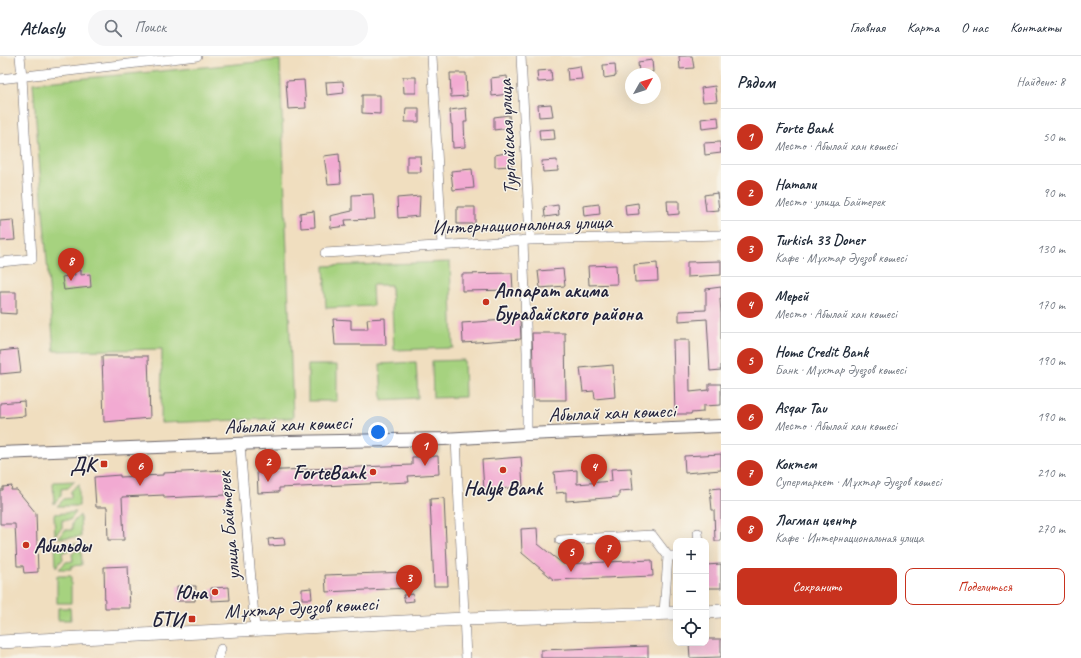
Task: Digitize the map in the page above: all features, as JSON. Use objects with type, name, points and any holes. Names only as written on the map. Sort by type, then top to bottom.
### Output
[{"type":"main road","points":[[709,612],[721,611]]},
{"type":"main road","name":"Мұхтар Әуезов көшесі","points":[[0,642],[464,619],[670,613]]},
{"type":"street","points":[[0,262],[32,259],[20,56]]},
{"type":"street","points":[[0,79],[197,56]]},
{"type":"street","points":[[432,56],[442,244]]},
{"type":"street","name":"Тургайская улица","points":[[521,56],[527,240],[527,434]]},
{"type":"street","name":"Интернациональная улица","points":[[325,252],[527,240],[721,235]]},
{"type":"street","name":"Абылай хан көшесі","points":[[0,453],[456,438],[721,426]]},
{"type":"street","points":[[456,438],[466,658]]},
{"type":"street","name":"улица Байтерек","points":[[240,445],[255,629]]},
{"type":"street","points":[[560,540],[652,535],[672,556],[670,613]]},
{"type":"green space","points":[[280,60],[293,418],[161,423],[162,349],[54,351],[33,83]]},
{"type":"green space","points":[[450,262],[453,348],[394,350],[391,285],[372,285],[373,306],[326,308],[324,266]]},
{"type":"green space","points":[[464,360],[465,397],[433,398],[432,361]]},
{"type":"green space","points":[[416,362],[418,398],[382,400],[380,364]]},
{"type":"green space","points":[[308,365],[337,365],[337,401],[308,401]]},
{"type":"green space","points":[[75,481],[68,488],[61,489],[61,496],[54,504],[53,482]]},
{"type":"green space","points":[[79,484],[79,506],[57,506],[64,499],[71,498],[71,491]]},
{"type":"green space","points":[[76,512],[70,520],[62,520],[62,528],[55,535],[54,514]]},
{"type":"green space","points":[[80,515],[81,537],[58,538],[65,530],[72,530],[72,523]]},
{"type":"green space","points":[[77,544],[70,551],[62,552],[63,559],[56,567],[55,545]]},
{"type":"green space","points":[[81,547],[82,565],[71,566],[71,569],[59,569],[66,562],[73,561],[72,554]]},
{"type":"green space","points":[[57,576],[71,576],[71,603],[57,603]]},
{"type":"green space","points":[[58,608],[70,608],[71,620],[58,620]]},
{"type":"building","points":[[679,56],[692,56],[694,68],[680,69]]},
{"type":"building","points":[[652,60],[653,68],[638,68],[638,62]]},
{"type":"building","points":[[615,64],[616,76],[604,78],[603,65]]},
{"type":"building","points":[[580,66],[582,79],[568,80],[567,68]]},
{"type":"building","points":[[551,70],[552,81],[538,82],[537,71]]},
{"type":"building","points":[[450,73],[466,73],[467,96],[451,97]]},
{"type":"building","points":[[507,76],[509,94],[492,96],[491,78]]},
{"type":"building","points":[[403,77],[416,77],[416,93],[404,93]]},
{"type":"building","points":[[304,80],[306,108],[288,109],[286,81]]},
{"type":"building","points":[[343,81],[344,93],[327,95],[326,82]]},
{"type":"building","points":[[715,86],[717,101],[703,102],[701,88]]},
{"type":"building","points":[[362,95],[380,95],[380,114],[362,113]]},
{"type":"building","points":[[551,104],[553,116],[539,117],[538,105]]},
{"type":"building","points":[[406,108],[419,108],[419,122],[405,122]]},
{"type":"building","points":[[466,108],[467,122],[464,122],[465,147],[453,148],[450,110]]},
{"type":"building","points":[[509,115],[510,128],[494,130],[494,117]]},
{"type":"building","points":[[718,117],[719,127],[702,129],[701,119]]},
{"type":"building","points":[[554,129],[555,139],[540,140],[539,130]]},
{"type":"building","points":[[720,142],[721,153],[705,155],[704,143]]},
{"type":"building","points":[[511,152],[512,166],[495,167],[495,155]]},
{"type":"building","points":[[339,154],[341,183],[328,184],[324,156]]},
{"type":"building","points":[[407,156],[420,156],[421,172],[407,172]]},
{"type":"building","points":[[557,160],[558,171],[543,172],[542,161]]},
{"type":"building","points":[[472,169],[474,188],[453,190],[451,171]]},
{"type":"building","points":[[717,193],[719,210],[706,211],[704,195]]},
{"type":"building","points":[[373,194],[375,219],[345,220],[346,226],[331,228],[330,216],[352,211],[352,195]]},
{"type":"building","points":[[420,196],[419,216],[398,218],[397,198]]},
{"type":"building","points":[[667,201],[679,201],[679,214],[668,215]]},
{"type":"building","points":[[638,203],[639,214],[626,215],[625,205]]},
{"type":"building","points":[[599,204],[600,214],[584,216],[583,206]]},
{"type":"building","points":[[558,205],[559,215],[545,217],[544,207]]},
{"type":"building","points":[[457,207],[475,207],[475,224],[457,224]]},
{"type":"building","points":[[314,211],[315,227],[301,228],[300,213]]},
{"type":"building","points":[[13,220],[15,240],[0,241],[0,221]]},
{"type":"building","points":[[721,261],[721,275],[687,277],[687,262]]},
{"type":"building","points":[[657,263],[658,281],[635,282],[634,265]]},
{"type":"building","points":[[616,265],[617,284],[589,285],[588,266]]},
{"type":"building","points":[[563,269],[565,286],[540,288],[538,271]]},
{"type":"building","points":[[81,270],[81,275],[90,274],[91,287],[64,290],[62,277],[75,275],[74,271]]},
{"type":"building","points":[[512,273],[513,290],[462,291],[462,274]]},
{"type":"building","points":[[721,287],[721,370],[710,371],[707,319],[679,321],[679,311],[706,310],[706,289]]},
{"type":"building","points":[[0,292],[16,292],[16,314],[0,313]]},
{"type":"building","points":[[385,318],[386,345],[335,345],[333,319],[351,320],[351,329],[368,329],[367,319]]},
{"type":"building","points":[[520,319],[521,339],[463,343],[462,323]]},
{"type":"building","points":[[532,333],[565,333],[566,400],[534,400]]},
{"type":"building","points":[[673,340],[689,340],[690,392],[709,390],[709,384],[721,384],[721,405],[703,406],[703,412],[675,414]]},
{"type":"building","points":[[18,349],[21,372],[0,374],[0,351]]},
{"type":"building","points":[[102,356],[148,356],[150,418],[104,422]]},
{"type":"building","points":[[613,365],[615,397],[595,399],[594,391],[583,392],[580,368]]},
{"type":"building","points":[[24,401],[25,416],[0,418],[0,403]]},
{"type":"building","points":[[721,454],[721,470],[685,473],[684,456]]},
{"type":"building","points":[[438,456],[439,474],[408,476],[409,482],[279,488],[279,492],[258,493],[257,471],[412,465],[412,457]]},
{"type":"building","points":[[521,457],[523,487],[484,490],[482,460]]},
{"type":"building","points":[[631,468],[633,490],[619,491],[619,497],[566,501],[566,492],[556,493],[554,472],[577,470],[577,484],[612,481],[611,469]]},
{"type":"building","points":[[225,470],[226,495],[164,498],[164,495],[122,497],[124,540],[108,540],[107,507],[96,507],[94,477],[120,475],[120,477],[163,475],[163,473]]},
{"type":"building","name":"Абильды","points":[[12,486],[11,490],[17,490],[36,513],[38,572],[24,573],[23,566],[17,566],[15,524],[0,524],[0,490],[3,490],[3,487]]},
{"type":"building","points":[[721,488],[721,541],[715,541],[714,510],[712,510],[710,489]]},
{"type":"building","points":[[444,498],[448,586],[434,586],[430,499]]},
{"type":"building","points":[[537,528],[538,544],[563,564],[652,560],[653,576],[554,580],[522,553],[521,529]]},
{"type":"building","points":[[284,538],[285,545],[269,546],[268,539]]},
{"type":"building","points":[[721,564],[721,588],[709,588],[709,565]]},
{"type":"building","points":[[128,566],[130,608],[105,608],[104,567]]},
{"type":"building","points":[[407,572],[408,588],[326,592],[325,575]]},
{"type":"building","points":[[177,586],[196,586],[195,601],[177,601]]},
{"type":"building","points":[[229,587],[230,600],[211,601],[211,588]]},
{"type":"building","points":[[311,588],[312,599],[302,599],[302,589]]},
{"type":"building","points":[[413,594],[414,601],[405,602],[403,595]]},
{"type":"building","points":[[709,639],[721,639],[721,657],[690,658],[689,646],[709,646]]},
{"type":"building","points":[[648,646],[648,658],[541,658],[541,650]]},
{"type":"place","name":"Лагман центр","points":[[71,281]]},
{"type":"place","name":"Аппарат акима Бурабайского района","points":[[486,302]]},
{"type":"place","name":"ДК","points":[[104,464]]},
{"type":"place","name":"Forte Bank","points":[[425,466]]},
{"type":"place","name":"Halyk Bank","points":[[503,470]]},
{"type":"place","name":"ForteBank","points":[[373,472]]},
{"type":"place","name":"Натали","points":[[268,482]]},
{"type":"place","name":"Asqar Tau","points":[[140,486]]},
{"type":"place","name":"Мерей","points":[[594,487]]},
{"type":"place","name":"Абильды","points":[[26,545]]},
{"type":"place","name":"Коктем","points":[[608,568]]},
{"type":"place","name":"Home Credit Bank","points":[[571,572]]},
{"type":"place","name":"Юна","points":[[215,592]]},
{"type":"place","name":"Turkish 33 Doner","points":[[409,598]]},
{"type":"place","name":"БТИ","points":[[192,619]]}]
